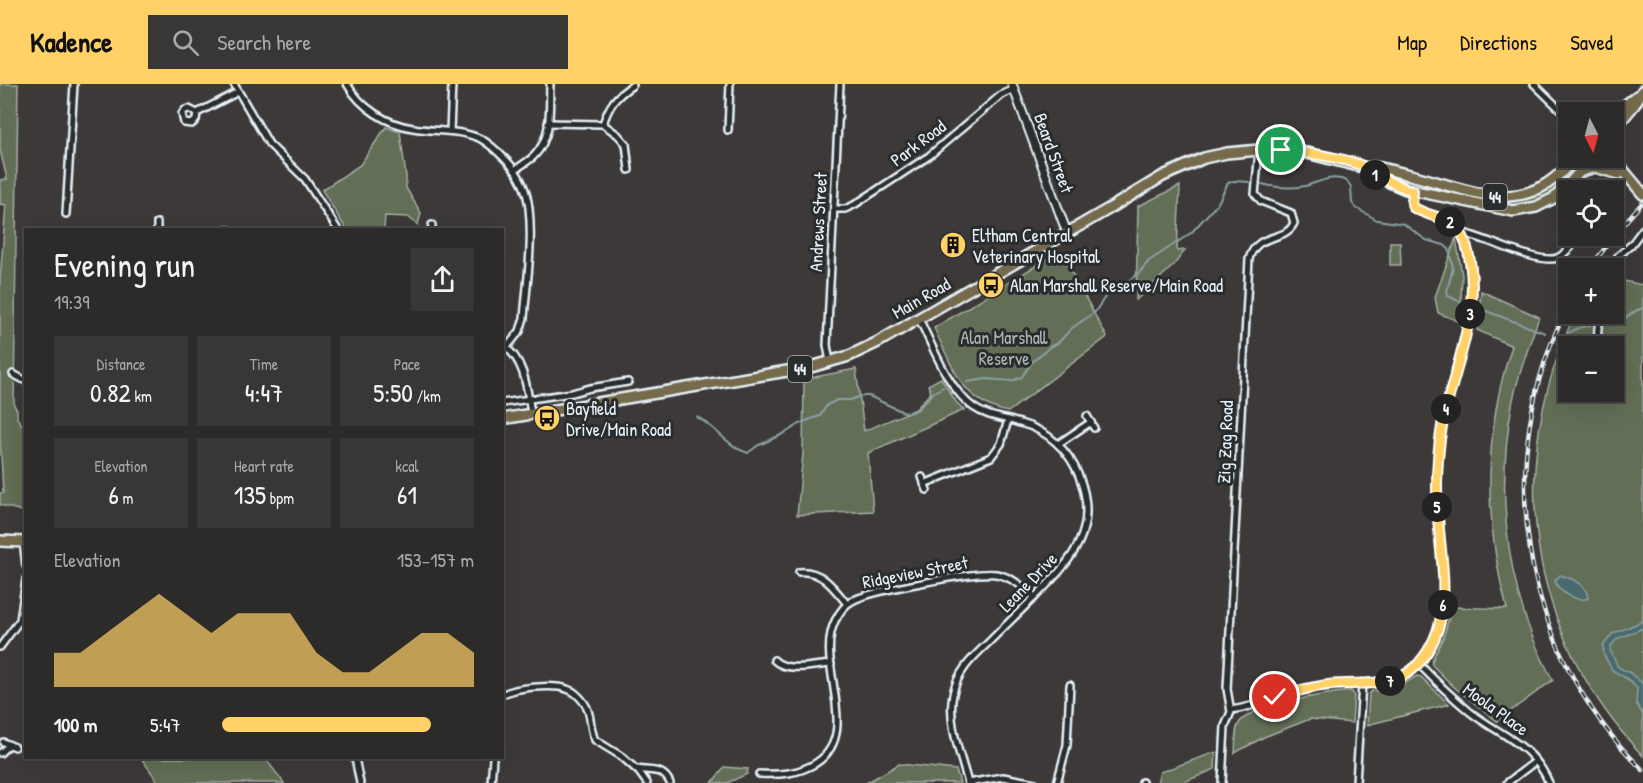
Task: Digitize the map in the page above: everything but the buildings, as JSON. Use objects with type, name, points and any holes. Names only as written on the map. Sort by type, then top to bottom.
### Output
[{"type":"main road","points":[[1624,106],[1641,92]]},
{"type":"main road","points":[[1624,117],[1641,92]]},
{"type":"main road","name":"Main Road","points":[[504,419],[795,370],[830,362],[867,348],[1151,182],[1183,166],[1216,155],[1258,150],[1307,153],[1366,168],[1377,167],[1416,176],[1481,195],[1511,197],[1547,184],[1566,168]]},
{"type":"main road","points":[[1580,172],[1595,167],[1619,174]]},
{"type":"main road","name":"Main Road","points":[[1366,168],[1380,178],[1413,191],[1499,209],[1524,210],[1554,198],[1583,168]]},
{"type":"main road","points":[[1612,168],[1643,194]]},
{"type":"main road","points":[[1622,168],[1631,182]]},
{"type":"main road","points":[[1413,191],[1416,176]]},
{"type":"main road","points":[[0,541],[24,542]]},
{"type":"street","points":[[66,214],[74,84]]},
{"type":"street","points":[[234,84],[269,144],[305,179],[337,228]]},
{"type":"street","points":[[347,84],[361,102],[375,114],[391,122],[414,128],[450,131],[480,138],[494,147],[515,170],[526,194],[530,227],[524,318],[520,331],[505,345],[522,368],[531,413]]},
{"type":"street","points":[[450,131],[452,84]]},
{"type":"street","points":[[515,170],[534,156],[545,140],[550,84]]},
{"type":"street","points":[[728,130],[730,84]]},
{"type":"street","name":"Andrews Street","points":[[830,362],[827,345],[840,84]]},
{"type":"street","points":[[1534,84],[1558,107]]},
{"type":"street","points":[[603,124],[609,106],[619,94],[633,85]]},
{"type":"street","name":"Park Road","points":[[834,209],[845,209],[854,205],[929,156],[1013,86]]},
{"type":"street","name":"Beard Street","points":[[1013,86],[1067,233]]},
{"type":"street","points":[[197,113],[238,92]]},
{"type":"street","points":[[548,123],[603,124],[626,144],[629,170]]},
{"type":"street","name":"Zig Zag Road","points":[[1222,783],[1225,726],[1231,710],[1227,689],[1249,259],[1258,243],[1286,231],[1294,223],[1291,213],[1265,203],[1257,197],[1255,188],[1258,150]]},
{"type":"street","points":[[1231,710],[1310,688],[1394,680],[1410,672],[1419,664],[1436,634],[1445,595],[1437,507],[1440,442],[1444,418],[1464,348],[1471,303],[1469,258],[1462,233],[1448,220],[1413,207],[1413,191]]},
{"type":"street","points":[[1617,258],[1633,243],[1643,229]]},
{"type":"street","points":[[1462,233],[1504,248],[1551,259],[1560,256],[1571,246]]},
{"type":"street","name":"Leane Drive","points":[[919,318],[963,398],[985,414],[1034,428],[1058,444],[1071,459],[1080,478],[1085,501],[1085,522],[1080,541],[1069,562],[971,659],[957,680],[952,700],[952,717],[968,783]]},
{"type":"street","points":[[13,374],[24,380]]},
{"type":"street","points":[[504,403],[628,382]]},
{"type":"street","points":[[1058,444],[1092,425],[1087,416]]},
{"type":"street","points":[[927,490],[923,480],[990,457],[1001,444],[1008,420]]},
{"type":"street","points":[[799,572],[819,575],[833,586],[848,603]]},
{"type":"street","name":"Ridgeview Street","points":[[759,774],[779,775],[799,771],[820,760],[832,749],[837,726],[830,641],[837,616],[848,603],[874,593],[987,574],[1011,579],[1035,597]]},
{"type":"street","points":[[0,647],[19,623],[24,592]]},
{"type":"street","points":[[774,660],[780,665],[790,667],[831,663]]},
{"type":"street","name":"Moola Place","points":[[1419,664],[1466,709],[1521,745],[1536,760],[1549,783]]},
{"type":"street","points":[[1356,783],[1362,683]]},
{"type":"street","points":[[1057,783],[1067,745],[1070,685]]},
{"type":"street","points":[[504,695],[513,690],[560,687],[571,690],[588,709],[590,729],[594,740],[617,753],[647,783]]},
{"type":"street","points":[[0,753],[9,745]]},
{"type":"street","points":[[356,759],[360,783]]},
{"type":"street","points":[[490,783],[494,759]]},
{"type":"street","points":[[1507,783],[1536,760]]},
{"type":"street","points":[[635,769],[660,771],[665,774],[670,783]]},
{"type":"street","points":[[968,783],[1003,777],[1035,783]]},
{"type":"green space","points":[[0,84],[18,84],[14,405],[17,418],[24,428],[24,512],[0,505],[0,493],[3,493],[0,436],[0,279],[6,205],[0,204],[0,180],[7,179],[0,150]]},
{"type":"green space","points":[[386,127],[400,132],[406,188],[421,213],[418,225],[408,217],[385,216],[384,228],[345,228],[322,190],[360,165]]},
{"type":"green space","points":[[1577,168],[1567,180],[1559,180]]},
{"type":"green space","points":[[1558,180],[1558,189],[1541,201],[1529,205],[1499,204],[1450,194],[1423,185],[1424,183],[1482,199],[1517,199]]},
{"type":"green space","points":[[1180,186],[1177,251],[1185,250],[1174,265],[1136,300],[1138,206]]},
{"type":"green space","points":[[1456,238],[1462,275],[1460,322],[1438,313],[1435,297]]},
{"type":"green space","points":[[1390,242],[1400,242],[1401,265],[1390,265]]},
{"type":"green space","name":"Alan Marshall Reserve","points":[[1060,251],[1107,337],[1008,412],[992,407],[979,400],[960,381],[934,328]]},
{"type":"green space","points":[[1624,281],[1643,285],[1643,756],[1604,708],[1573,656],[1551,602],[1538,546],[1534,488],[1539,430],[1558,359],[1558,402],[1624,402],[1624,336],[1567,336],[1571,324],[1624,324]]},
{"type":"green space","points":[[1481,291],[1539,317],[1512,405],[1507,440],[1505,511],[1515,581],[1537,648],[1553,680],[1497,721],[1454,687],[1432,665],[1452,607],[1507,609],[1494,544],[1490,477],[1496,411],[1512,346],[1477,330]]},
{"type":"green space","name":"Alan Marshall Reserve","points":[[856,369],[864,431],[916,409],[931,392],[928,385],[941,378],[956,402],[964,410],[868,453],[873,511],[797,515],[803,454],[804,379]]},
{"type":"green space","points":[[1417,676],[1421,677],[1449,704],[1367,725],[1369,694],[1372,691],[1396,688]]},
{"type":"green space","points":[[1351,691],[1354,694],[1352,723],[1310,719],[1264,737],[1235,753],[1237,729],[1240,722],[1248,716],[1275,705]]},
{"type":"green space","points":[[1216,752],[1215,769],[1182,783],[1157,783],[1160,772]]},
{"type":"green space","points":[[142,759],[266,759],[284,783],[159,783]]},
{"type":"green space","points":[[899,764],[956,770],[960,783],[866,783]]},
{"type":"green space","points":[[724,767],[748,769],[747,774],[727,783],[712,783]]},
{"type":"water","points":[[1560,575],[1582,585],[1588,598],[1579,599],[1560,589],[1555,581]]},
{"type":"water","points":[[1643,621],[1643,628],[1617,639],[1610,650],[1618,667],[1643,684],[1643,715],[1636,703],[1637,688],[1612,670],[1604,655],[1603,646],[1612,634]]},
{"type":"waterway","points":[[1262,184],[1288,188],[1305,186],[1331,178],[1347,181],[1351,187],[1352,203],[1356,208],[1377,220],[1404,224],[1426,240],[1444,245],[1449,249],[1453,268],[1447,291],[1448,296],[1463,303]]},
{"type":"waterway","points":[[967,382],[987,379],[1012,381],[1022,377],[1032,362],[1095,312],[1105,297],[1138,274],[1149,261],[1191,233],[1218,203],[1228,183],[1249,182]]},
{"type":"waterway","points":[[1478,308],[1545,333]]},
{"type":"waterway","points":[[1624,319],[1643,308]]},
{"type":"waterway","points":[[1563,336],[1578,328],[1591,325]]},
{"type":"waterway","points":[[697,417],[734,446],[748,453],[803,422],[820,416],[827,405],[837,400],[869,396],[908,413],[917,410],[934,392],[943,387]]},
{"type":"railway","points":[[1597,258],[1643,202]]},
{"type":"railway","points":[[1561,324],[1544,363],[1530,424],[1525,487],[1530,549],[1544,610],[1568,668],[1601,722],[1643,770]]},
{"type":"place","name":"Eltham Central Veterinary Hospital","points":[[953,245]]},
{"type":"place","name":"Alan Marshall Reserve/Main Road","points":[[991,285]]},
{"type":"place","name":"Bayfield Drive/Main Road","points":[[547,418]]},
{"type":"route","points":[[1275,697],[1319,686],[1394,680],[1415,668],[1425,656],[1436,634],[1444,603],[1445,588],[1437,507],[1440,442],[1444,418],[1466,339],[1472,294],[1469,258],[1462,233],[1448,220],[1413,207],[1413,191],[1354,164],[1307,153],[1281,150]]}]
